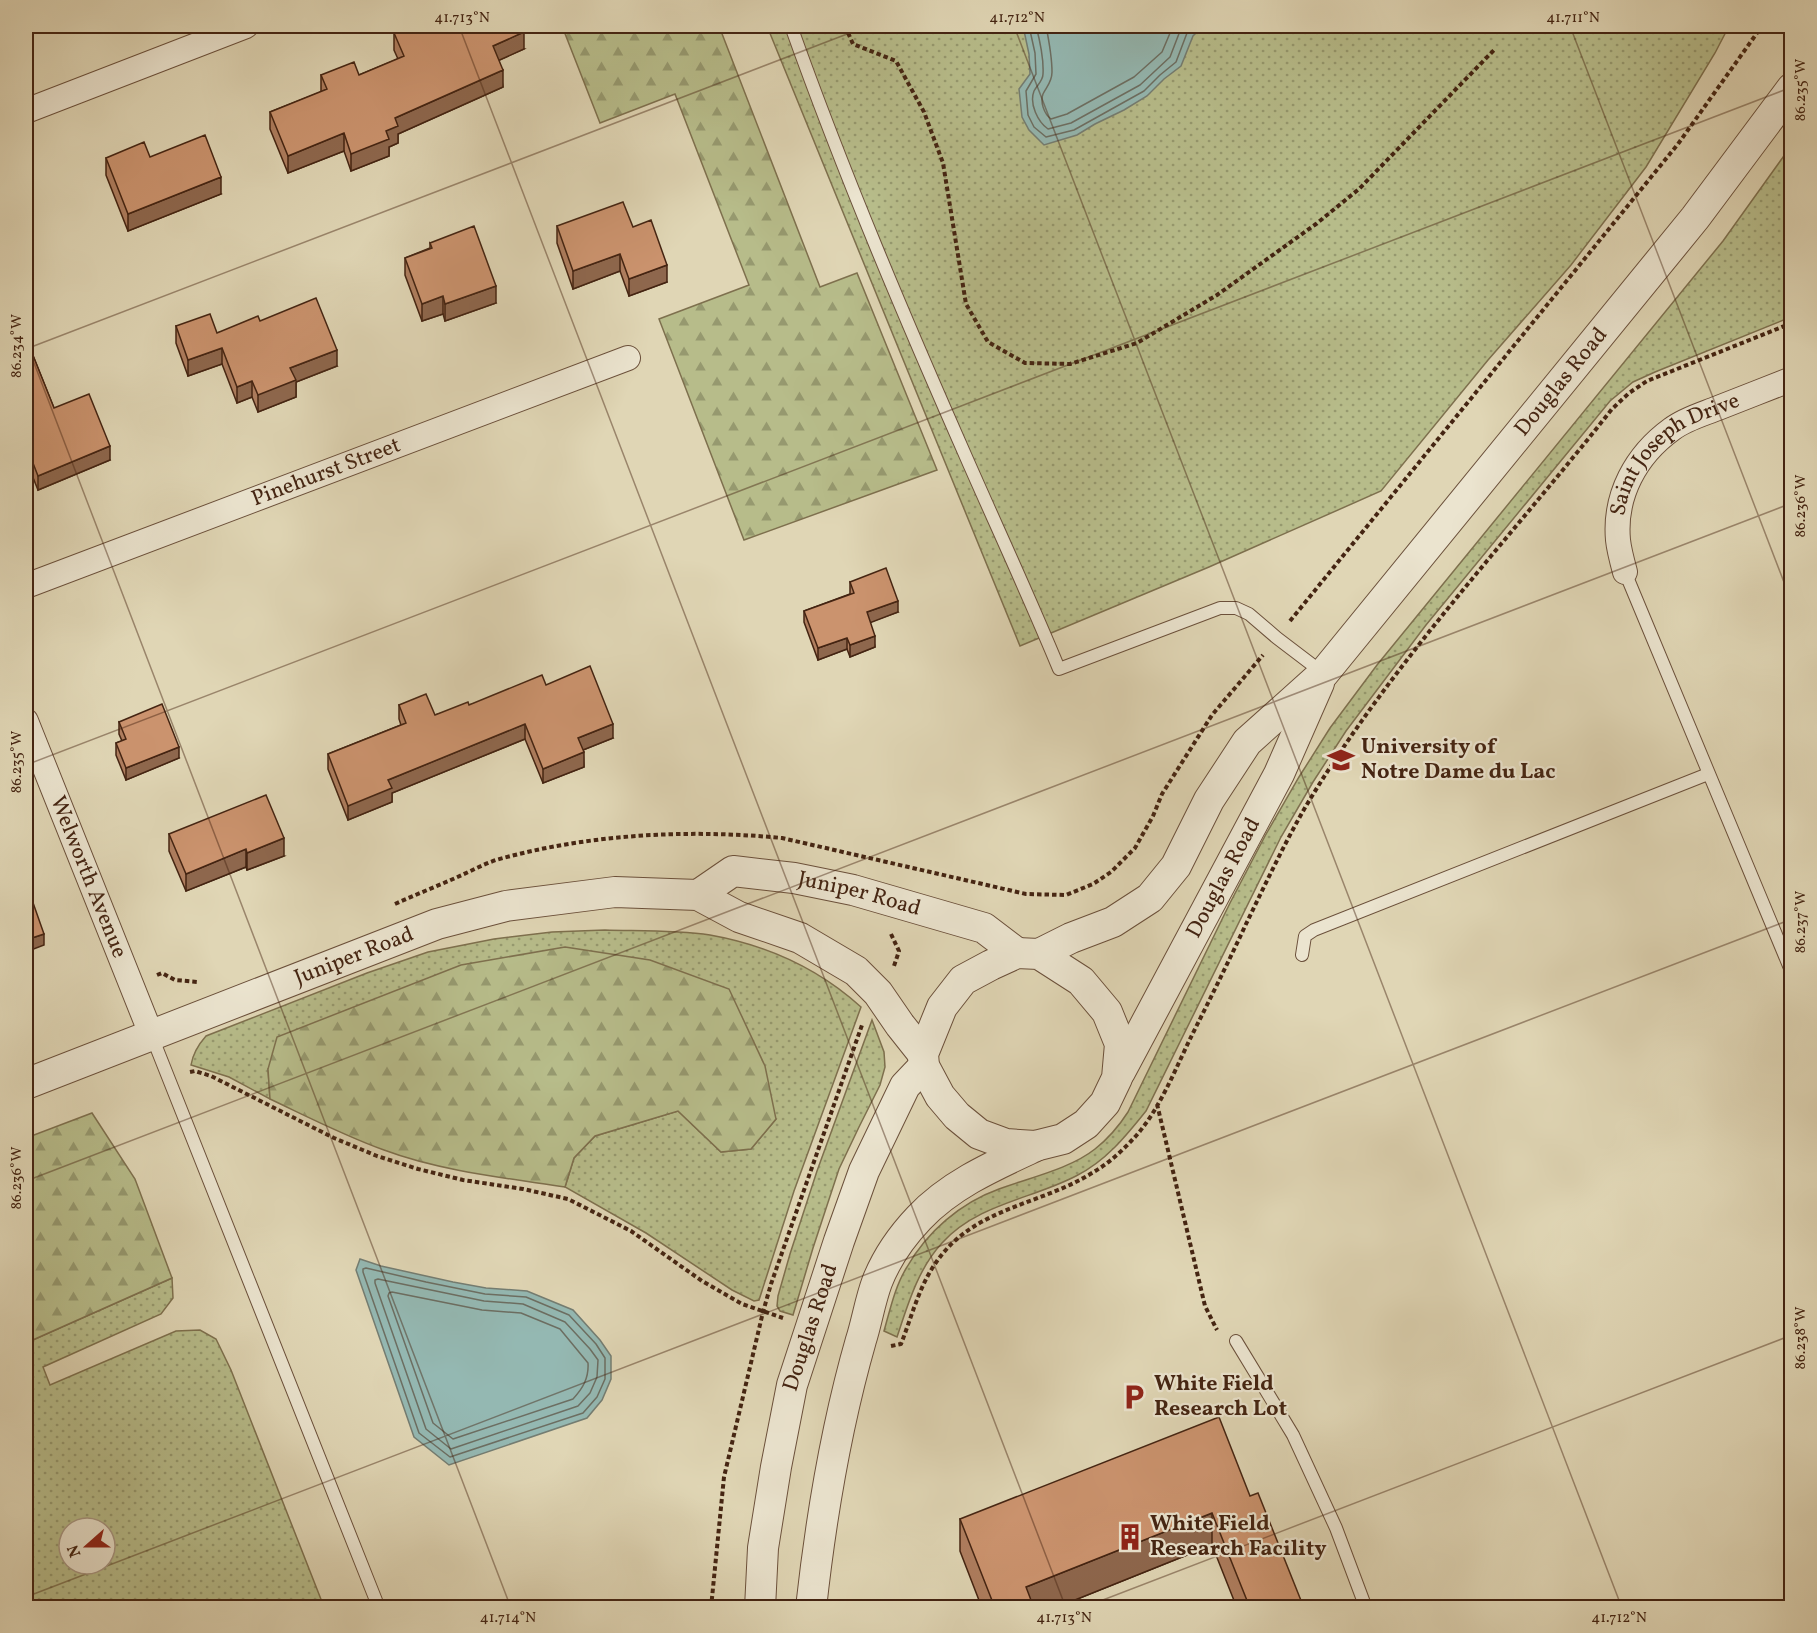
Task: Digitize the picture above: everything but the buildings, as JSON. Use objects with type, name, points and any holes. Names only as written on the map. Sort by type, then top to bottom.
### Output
[{"type":"street","points":[[26,111],[246,26]]},
{"type":"street","name":"Douglas Road","points":[[1028,954],[1113,922],[1150,898],[1176,866],[1209,800],[1247,742],[1324,674],[1695,218],[1791,88]]},
{"type":"street","name":"Pinehurst Street","points":[[26,586],[628,358]]},
{"type":"street","name":"Saint Joseph Drive","points":[[1625,572],[1618,541],[1618,514],[1632,471],[1643,454],[1674,428],[1696,416],[1791,379]]},
{"type":"street","name":"Douglas Road","points":[[1117,1078],[1279,774],[1324,674]]},
{"type":"street","name":"Welworth Avenue","points":[[26,721],[151,1034]]},
{"type":"street","name":"Juniper Road","points":[[698,895],[733,871],[794,878],[853,890],[984,928],[1028,954]]},
{"type":"street","name":"Juniper Road","points":[[26,1084],[437,924],[506,906],[615,892],[698,895],[739,918],[800,938],[856,971],[878,993],[924,1060]]},
{"type":"street","points":[[811,1608],[818,1542],[834,1451],[855,1360],[877,1282],[894,1248],[920,1217],[952,1189],[1035,1146],[1063,1139],[1086,1124],[1105,1104],[1117,1078],[1120,1044],[1107,1012],[1082,981],[1028,954],[991,964],[963,980],[942,1007],[924,1060],[940,1096],[957,1116],[979,1134],[1006,1144],[1035,1146]]},
{"type":"street","name":"Douglas Road","points":[[760,1608],[763,1548],[792,1385],[864,1171],[905,1086],[924,1060]]},
{"type":"lane","points":[[791,26],[827,125],[881,259],[1059,669],[1220,608],[1236,608],[1249,614],[1324,674]]},
{"type":"lane","points":[[1625,572],[1791,973]]},
{"type":"lane","points":[[1302,955],[1305,936],[1314,930],[1708,774]]},
{"type":"lane","points":[[151,1034],[379,1608]]},
{"type":"lane","points":[[1236,1341],[1293,1435],[1336,1528],[1366,1608]]},
{"type":"path","points":[[845,26],[853,44],[896,61],[924,112],[943,163],[966,304],[988,342],[1025,363],[1070,364],[1137,343],[1217,295],[1316,224],[1359,189],[1495,49]]},
{"type":"path","points":[[899,865],[1026,894],[1066,895],[1093,884],[1111,872],[1135,848],[1162,794],[1212,716],[1678,144],[1762,26]]},
{"type":"path","points":[[904,1337],[922,1285],[937,1260],[968,1229],[1019,1204],[1071,1184],[1100,1168],[1132,1140],[1148,1122],[1306,806],[1388,685],[1612,409],[1629,393],[1647,381],[1791,323]]},
{"type":"path","points":[[889,930],[898,951],[893,968]]},
{"type":"path","points":[[711,1608],[724,1477],[763,1312],[863,1022]]},
{"type":"path","points":[[170,1080],[195,1071],[211,1076],[334,1138],[377,1156],[463,1180],[568,1198],[631,1231],[702,1281],[742,1304],[788,1320]]},
{"type":"path","points":[[1157,1104],[1204,1306],[1218,1331],[1236,1341]]},
{"type":"green space","points":[[562,26],[719,26],[820,287],[857,273],[937,470],[744,540],[659,319],[749,285],[675,94],[600,123]]},
{"type":"green space","points":[[767,26],[1729,26],[1646,167],[1571,265],[1488,360],[1381,491],[1209,567],[1020,646]]},
{"type":"green space","points":[[1791,146],[1791,317],[1633,382],[1610,401],[1426,625],[1346,731],[1281,837],[1146,1111],[1115,1147],[1087,1170],[1059,1184],[988,1211],[956,1230],[942,1243],[926,1264],[897,1337],[884,1331],[893,1298],[903,1274],[924,1242],[946,1220],[985,1195],[1061,1168],[1085,1156],[1105,1141],[1121,1122],[1265,836],[1330,728],[1377,665],[1723,241]]},
{"type":"green space","points":[[605,930],[697,933],[751,945],[810,970],[845,993],[861,1007],[794,1191],[759,1300],[754,1301],[732,1290],[646,1233],[565,1187],[574,1158],[595,1136],[678,1111],[721,1152],[751,1149],[776,1119],[268,1069],[270,1099],[229,1077],[191,1065],[196,1049],[206,1036],[367,973],[428,952],[494,939],[552,932]]},
{"type":"green space","points":[[565,947],[650,960],[729,989],[765,1066],[776,1119],[751,1149],[721,1152],[678,1111],[595,1136],[574,1158],[565,1187],[473,1173],[405,1157],[355,1139],[270,1099],[268,1069],[277,1037],[461,965]]},
{"type":"green space","points":[[872,1020],[884,1052],[885,1067],[880,1085],[839,1169],[793,1315],[780,1311],[777,1306],[778,1296],[817,1171]]},
{"type":"green space","points":[[92,1113],[135,1179],[172,1278],[26,1343],[26,1138]]},
{"type":"green space","points":[[172,1278],[173,1298],[161,1314],[43,1367],[50,1385],[176,1331],[200,1330],[216,1339],[231,1370],[324,1607],[26,1607],[26,1343]]},
{"type":"water","points":[[1023,26],[1203,26],[1193,36],[1181,66],[1147,96],[1077,135],[1044,145],[1029,130],[1022,117],[1019,89],[1030,74],[1029,54]]},
{"type":"water","points":[[360,1259],[453,1282],[486,1288],[527,1291],[573,1310],[611,1356],[611,1379],[602,1400],[587,1418],[449,1465],[414,1437],[356,1270]]},
{"type":"place","name":"University of Notre Dame du Lac","points":[[1341,760]]},
{"type":"place","name":"White Field Research Lot","points":[[1134,1397]]},
{"type":"place","name":"White Field Research Facility","points":[[1130,1537]]}]
